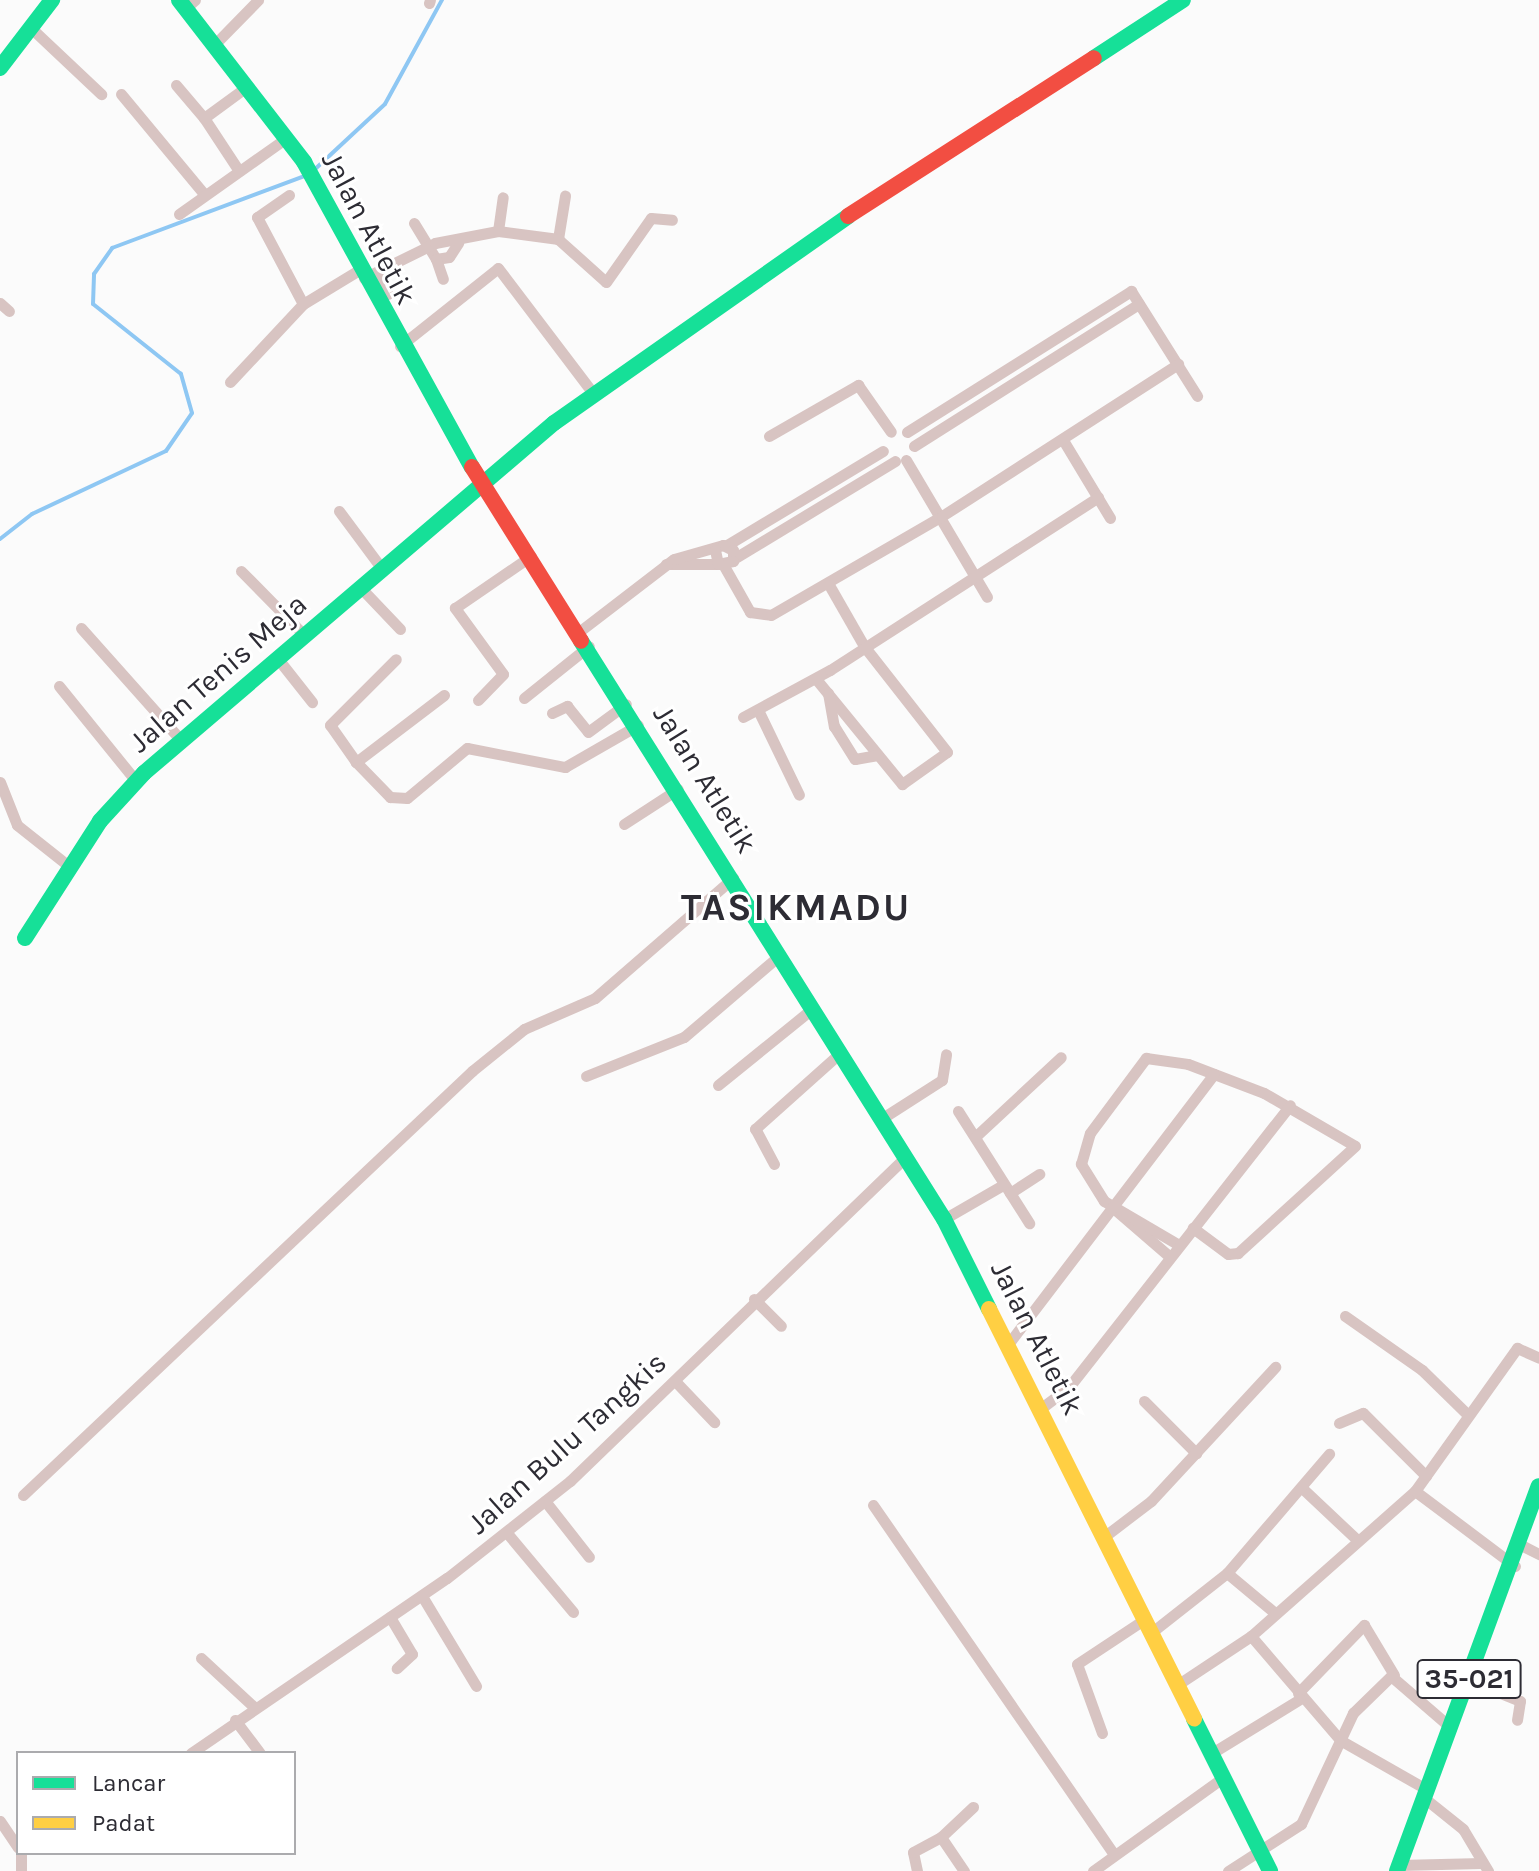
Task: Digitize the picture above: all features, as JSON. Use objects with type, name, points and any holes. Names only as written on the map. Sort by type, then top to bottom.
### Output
[{"type":"street","points":[[0,68],[52,0]]},
{"type":"street","points":[[214,45],[258,0]]},
{"type":"street","name":"Jalan Tenis Meja","points":[[25,938],[70,867],[136,781],[180,739],[593,393],[749,280],[1183,0]]},
{"type":"street","name":"Jalan Atletik","points":[[187,3],[245,88],[304,162],[367,273],[400,346],[483,483],[679,789],[944,1219],[1009,1343],[1270,1871]]},
{"type":"street","points":[[30,27],[101,94]]},
{"type":"street","points":[[176,85],[204,118],[239,171]]},
{"type":"street","points":[[204,118],[245,88]]},
{"type":"street","points":[[121,94],[205,195]]},
{"type":"street","points":[[179,214],[285,139]]},
{"type":"street","points":[[289,195],[257,217],[303,304]]},
{"type":"street","points":[[558,239],[565,196]]},
{"type":"street","points":[[498,231],[503,197]]},
{"type":"street","points":[[230,382],[303,304],[426,248],[458,243],[498,231],[558,239],[606,282],[651,218],[672,220]]},
{"type":"street","points":[[414,223],[426,248],[436,259],[443,279]]},
{"type":"street","points":[[436,259],[449,257],[458,243]]},
{"type":"street","points":[[400,346],[498,268],[593,393]]},
{"type":"street","points":[[367,273],[388,294]]},
{"type":"street","points":[[891,432],[907,432],[1130,291],[1197,396]]},
{"type":"street","points":[[665,564],[721,565],[735,558],[900,460],[914,446],[1139,304]]},
{"type":"street","points":[[1016,363],[1024,377]]},
{"type":"street","points":[[715,550],[721,565],[758,617],[829,585],[1063,440],[1178,364]]},
{"type":"street","points":[[769,436],[858,385],[891,432]]},
{"type":"street","points":[[580,631],[665,564],[727,545],[883,451],[891,432]]},
{"type":"street","points":[[907,432],[914,446]]},
{"type":"street","points":[[1063,440],[1110,518]]},
{"type":"street","points":[[883,451],[900,460],[942,516],[987,597]]},
{"type":"street","points":[[743,717],[816,679],[1098,497]]},
{"type":"street","points":[[339,511],[382,569]]},
{"type":"street","points":[[727,545],[735,558]]},
{"type":"street","points":[[478,700],[502,673],[455,608],[531,556]]},
{"type":"street","points":[[241,571],[305,636]]},
{"type":"street","points":[[816,679],[904,785],[949,747],[864,646],[829,585]]},
{"type":"street","points":[[360,587],[400,629]]},
{"type":"street","points":[[81,628],[180,739]]},
{"type":"street","points":[[524,698],[589,646]]},
{"type":"street","points":[[278,659],[312,702]]},
{"type":"street","points":[[396,659],[330,725],[356,762],[399,800],[467,748],[565,767],[638,725]]},
{"type":"street","points":[[59,686],[136,781]]},
{"type":"street","points":[[828,693],[834,726],[854,757],[878,755]]},
{"type":"street","points":[[356,762],[444,695]]},
{"type":"street","points":[[552,713],[567,706],[588,732],[626,704]]},
{"type":"street","points":[[758,710],[799,795]]},
{"type":"street","points":[[0,782],[17,825],[70,867]]},
{"type":"street","points":[[624,824],[679,789]]},
{"type":"street","points":[[23,1495],[472,1071],[524,1029],[595,998],[733,878]]},
{"type":"street","points":[[586,1076],[684,1037],[780,955]]},
{"type":"street","points":[[718,1085],[812,1009]]},
{"type":"street","points":[[774,1164],[755,1129],[840,1053]]},
{"type":"street","points":[[881,1119],[942,1080],[946,1054]]},
{"type":"street","points":[[1170,1257],[1087,1181],[1082,1150],[1142,1061],[1155,1055],[1214,1074],[1290,1105],[1354,1151],[1238,1253],[1193,1228]]},
{"type":"street","points":[[975,1137],[1061,1057]]},
{"type":"street","points":[[1009,1343],[1214,1074]]},
{"type":"street","points":[[1040,1409],[1069,1387],[1290,1105]]},
{"type":"street","points":[[958,1111],[1029,1223]]},
{"type":"street","name":"Jalan Bulu Tangkis","points":[[194,1751],[235,1720],[422,1596],[507,1533],[675,1381],[754,1299],[905,1158]]},
{"type":"street","points":[[944,1219],[1039,1174]]},
{"type":"street","points":[[1111,1206],[1179,1245]]},
{"type":"street","points":[[754,1299],[781,1326]]},
{"type":"street","points":[[1345,1316],[1422,1370],[1468,1415]]},
{"type":"street","points":[[1177,1685],[1251,1636],[1355,1538],[1415,1491],[1517,1348],[1539,1358]]},
{"type":"street","points":[[1105,1536],[1196,1453],[1275,1367]]},
{"type":"street","points":[[675,1381],[714,1422]]},
{"type":"street","points":[[1144,1401],[1196,1453]]},
{"type":"street","points":[[1339,1423],[1363,1413],[1426,1476]]},
{"type":"street","points":[[1102,1733],[1077,1664],[1148,1625],[1227,1573],[1329,1454]]},
{"type":"street","name":"35-021","points":[[1398,1868],[1424,1793],[1523,1546],[1539,1486]]},
{"type":"street","points":[[1302,1488],[1355,1538]]},
{"type":"street","points":[[1415,1491],[1515,1566]]},
{"type":"street","points":[[545,1501],[589,1557]]},
{"type":"street","points":[[873,1505],[1114,1854]]},
{"type":"street","points":[[507,1533],[573,1612]]},
{"type":"street","points":[[1523,1546],[1539,1554]]},
{"type":"street","points":[[1227,1573],[1275,1613]]},
{"type":"street","points":[[422,1596],[476,1686]]},
{"type":"street","points":[[390,1617],[412,1654],[397,1668]]},
{"type":"street","points":[[1212,1753],[1299,1696],[1364,1625],[1394,1675],[1450,1727]]},
{"type":"street","points":[[1251,1636],[1299,1696],[1340,1740],[1424,1793],[1463,1829],[1485,1867],[1398,1868]]},
{"type":"street","points":[[201,1658],[255,1708]]},
{"type":"street","points":[[1228,1871],[1301,1824],[1356,1709],[1394,1675]]},
{"type":"street","points":[[1468,1680],[1520,1701],[1517,1720]]},
{"type":"street","points":[[235,1720],[258,1751]]},
{"type":"street","points":[[1093,1871],[1224,1777]]},
{"type":"street","points":[[917,1871],[913,1852],[941,1837],[973,1807]]},
{"type":"street","points":[[0,1821],[16,1844]]},
{"type":"street","points":[[941,1837],[964,1871]]},
{"type":"waterway","points":[[313,171],[385,104],[442,0]]},
{"type":"waterway","points":[[0,539],[32,514],[166,451],[192,413],[181,374],[93,304],[94,274],[112,248],[305,176]]},
{"type":"traffic: fast","points":[[0,68],[52,0]]},
{"type":"traffic: fast","points":[[179,0],[304,162],[472,467]]},
{"type":"traffic: fast","points":[[1094,58],[1183,0]]},
{"type":"traffic: fast","points":[[25,938],[100,821],[144,773],[554,423],[848,216]]},
{"type":"traffic: fast","points":[[581,641],[944,1219],[989,1309]]},
{"type":"traffic: fast","points":[[1397,1871],[1539,1486]]},
{"type":"traffic: fast","points":[[1194,1719],[1270,1871]]},
{"type":"traffic: slow","points":[[989,1309],[1194,1719]]},
{"type":"traffic: jam","points":[[848,216],[1094,58]]},
{"type":"traffic: jam","points":[[472,467],[581,641]]},
{"type":"district","name":"TASIKMADU","points":[[796,908]]}]
